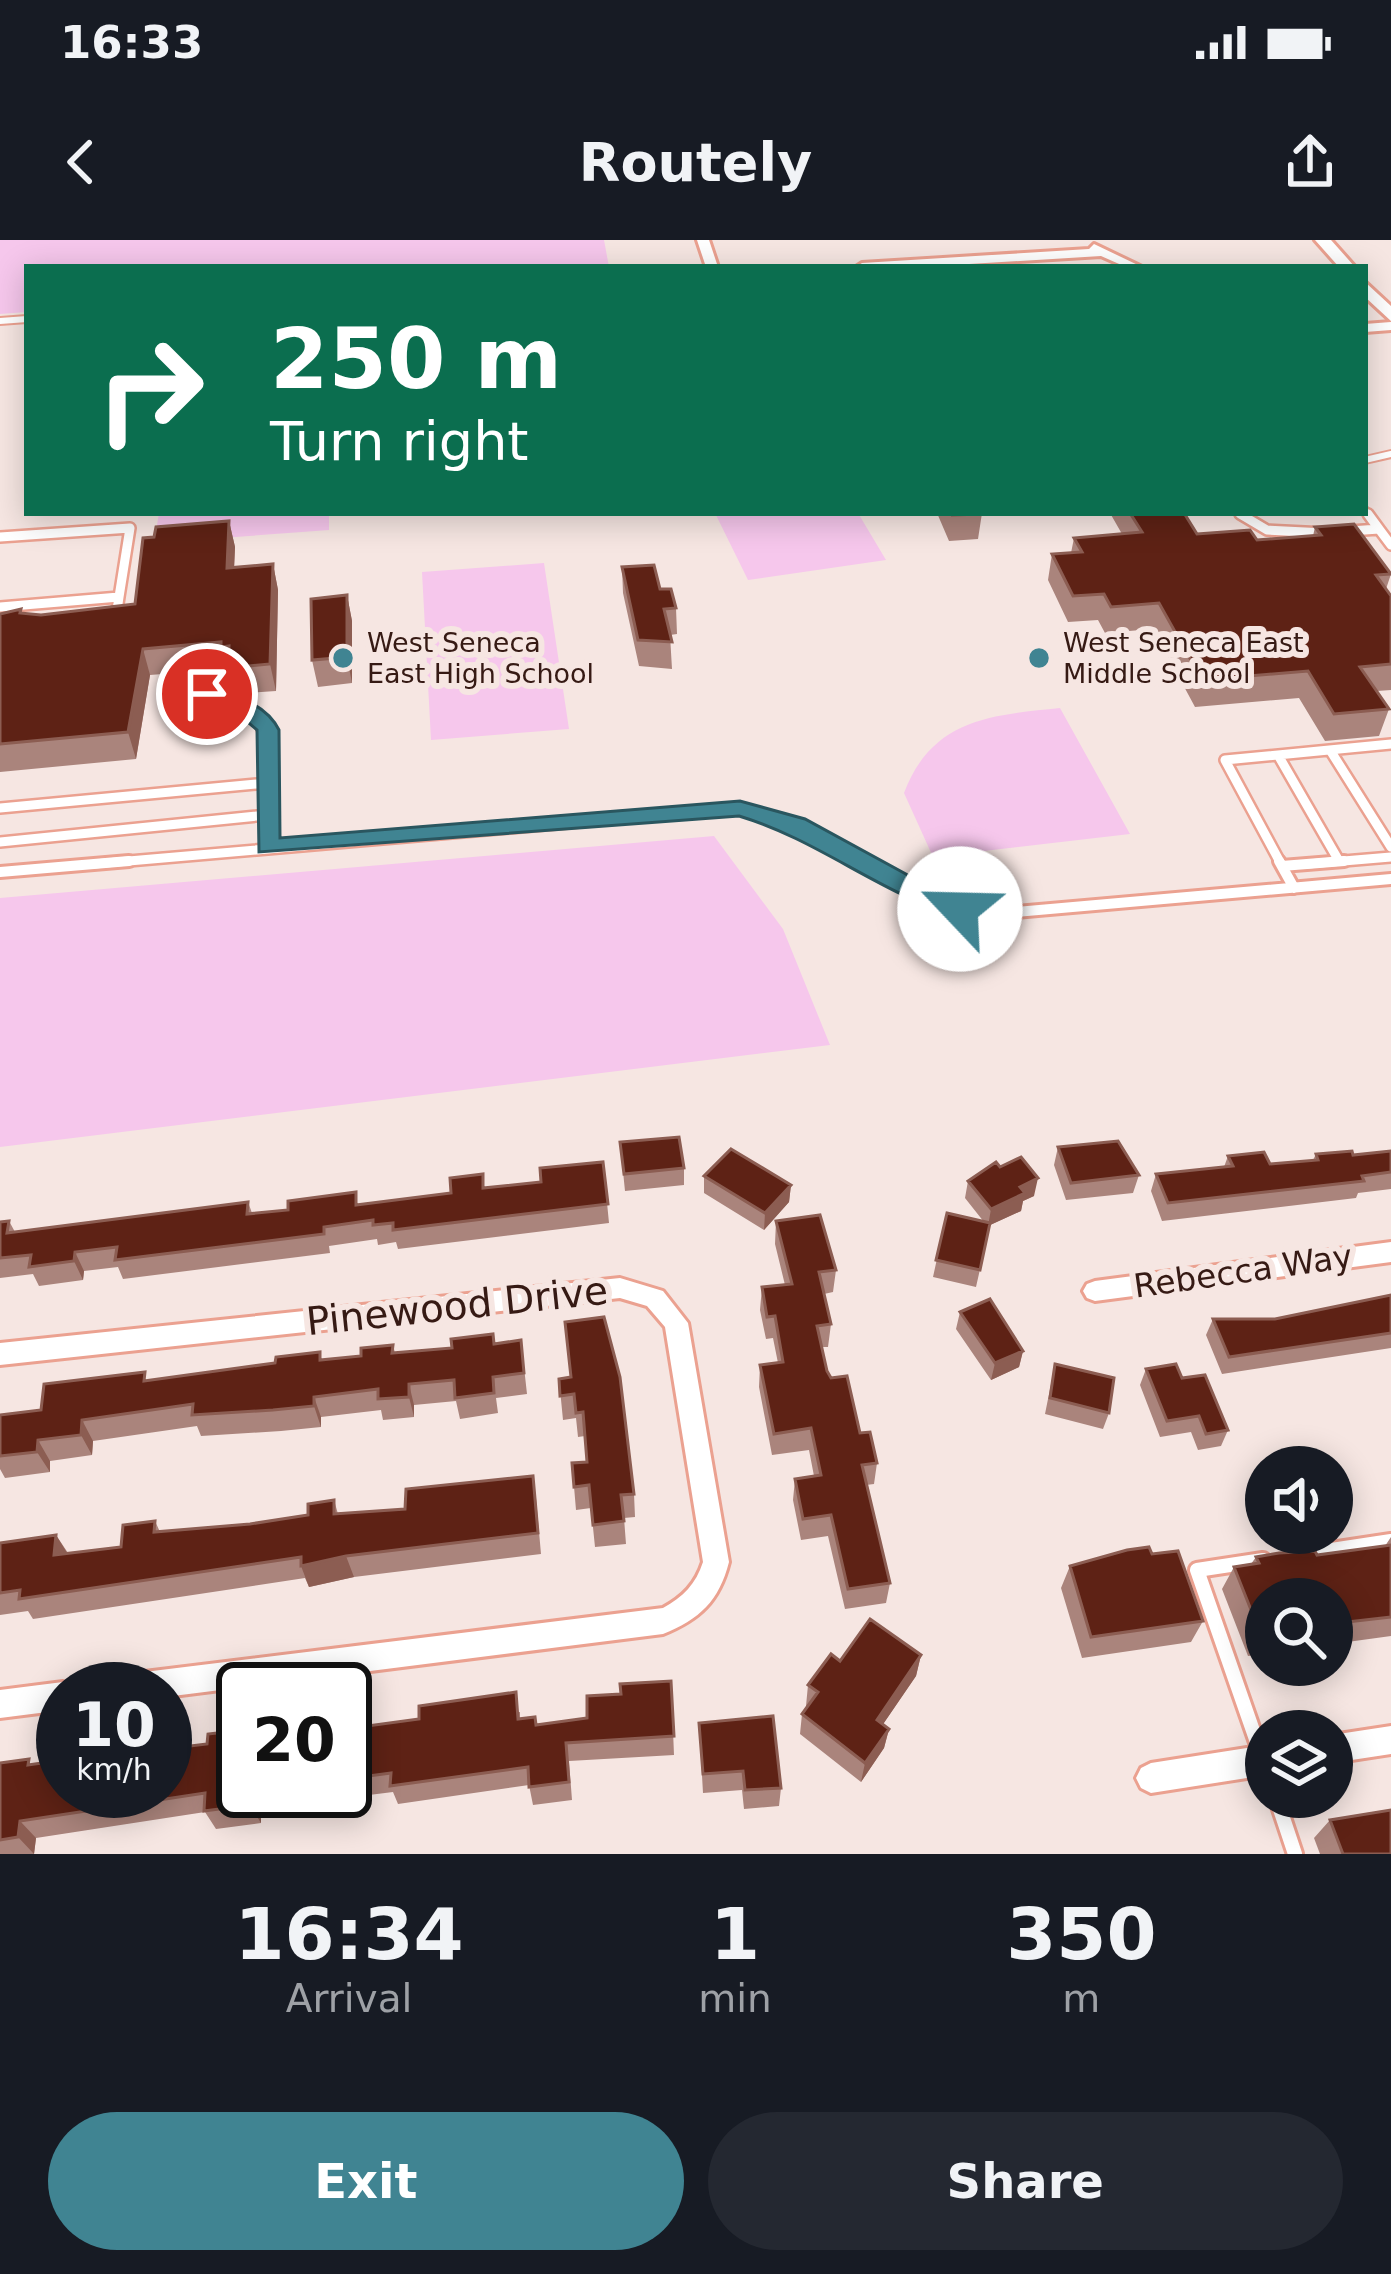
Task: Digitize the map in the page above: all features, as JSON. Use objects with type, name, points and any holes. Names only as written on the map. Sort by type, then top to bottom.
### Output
[{"type":"main road","points":[[1322,240],[1344,264]]},
{"type":"main road","points":[[1368,290],[1391,316]]},
{"type":"street","points":[[1077,240],[1129,264]]},
{"type":"street","points":[[910,264],[1102,252]]},
{"type":"street","name":"Rebecca Way","points":[[1095,1291],[1391,1252]]},
{"type":"street","name":"Pinewood Drive","points":[[0,1354],[620,1288],[655,1298],[676,1323],[716,1562],[712,1581],[700,1600],[682,1614],[663,1622],[192,1680]]},
{"type":"street","points":[[0,1704],[36,1699]]},
{"type":"street","points":[[1353,1746],[1391,1740]]},
{"type":"street","points":[[1151,1778],[1245,1765]]},
{"type":"lane","points":[[1368,514],[1391,545]]},
{"type":"lane","points":[[1241,516],[1276,533],[1378,530]]},
{"type":"lane","points":[[0,538],[130,528],[116,617],[100,620]]},
{"type":"lane","points":[[0,607],[119,597]]},
{"type":"lane","points":[[207,694],[263,720],[268,730],[268,847]]},
{"type":"lane","points":[[1294,888],[1225,760],[1387,744],[1391,758]]},
{"type":"lane","points":[[1330,749],[1391,847]]},
{"type":"lane","points":[[1278,754],[1339,861]]},
{"type":"lane","points":[[0,808],[267,783]]},
{"type":"lane","points":[[0,872],[740,808],[796,825],[928,897],[960,909],[994,914],[1391,879]]},
{"type":"lane","points":[[0,842],[267,815]]},
{"type":"lane","points":[[1282,866],[1391,857]]},
{"type":"lane","points":[[1247,1710],[1197,1570],[1391,1541]]},
{"type":"lane","points":[[1283,1818],[1295,1854]]},
{"type":"shaded area","points":[[0,240],[604,240],[608,264],[24,264],[24,312],[0,314]]},
{"type":"shaded area","points":[[158,516],[329,516],[329,530],[154,543]]},
{"type":"shaded area","points":[[716,516],[860,516],[886,560],[748,580]]},
{"type":"shaded area","points":[[544,563],[569,729],[431,740],[422,572]]},
{"type":"shaded area","points":[[1060,708],[1130,834],[933,857],[904,793],[930,749],[947,735],[987,718]]},
{"type":"shaded area","points":[[714,836],[783,929],[830,1045],[0,1147],[0,898]]},
{"type":"building","points":[[1132,516],[1186,516],[1197,534],[1250,530],[1257,540],[1321,535],[1315,527],[1354,524],[1391,574],[1376,575],[1391,596],[1391,664],[1360,667],[1389,709],[1334,714],[1308,671],[1202,680],[1159,603],[1111,607],[1104,594],[1073,596],[1052,554],[1082,552],[1074,538],[1142,532]]},
{"type":"building","points":[[229,521],[227,568],[273,564],[270,664],[228,668],[229,646],[221,647],[221,642],[143,649],[128,732],[0,744],[0,614],[21,609],[20,613],[41,615],[135,604],[143,538],[154,537],[156,527]]},
{"type":"building","points":[[654,565],[660,589],[671,589],[676,608],[664,609],[672,642],[638,640],[622,567]]},
{"type":"building","points":[[347,595],[347,657],[312,660],[311,599]]},
{"type":"building","points":[[679,1137],[684,1168],[624,1174],[620,1142]]},
{"type":"building","points":[[1118,1141],[1139,1175],[1071,1183],[1058,1147]]},
{"type":"building","points":[[731,1149],[791,1185],[765,1213],[704,1176]]},
{"type":"building","points":[[1352,1151],[1353,1155],[1391,1151],[1391,1172],[1362,1176],[1364,1181],[1168,1203],[1156,1174],[1233,1166],[1228,1156],[1264,1152],[1270,1164]]},
{"type":"building","points":[[1021,1157],[1038,1178],[1020,1187],[1025,1193],[991,1209],[968,1181],[996,1162],[1000,1167]]},
{"type":"building","points":[[603,1162],[608,1204],[393,1230],[393,1223],[373,1225],[373,1220],[324,1227],[324,1234],[115,1260],[117,1247],[75,1252],[74,1261],[29,1267],[31,1255],[0,1258],[0,1222],[9,1221],[7,1233],[248,1202],[247,1214],[288,1210],[288,1201],[356,1192],[356,1205],[451,1193],[450,1178],[483,1174],[483,1188],[541,1182],[540,1168]]},
{"type":"building","points":[[947,1213],[990,1223],[980,1270],[936,1260]]},
{"type":"building","points":[[820,1215],[836,1270],[819,1272],[831,1324],[817,1326],[827,1371],[831,1378],[847,1376],[860,1433],[870,1432],[877,1463],[862,1465],[890,1583],[848,1589],[831,1515],[803,1519],[795,1479],[821,1475],[811,1428],[774,1434],[760,1365],[783,1362],[775,1316],[767,1317],[762,1287],[792,1284],[776,1221]]},
{"type":"building","points":[[1391,1295],[1391,1333],[1229,1357],[1213,1319],[1275,1319]]},
{"type":"building","points":[[990,1299],[1023,1351],[995,1363],[960,1312]]},
{"type":"building","points":[[604,1317],[620,1377],[634,1494],[621,1495],[624,1521],[593,1525],[589,1485],[574,1487],[572,1463],[587,1462],[583,1412],[576,1413],[574,1394],[560,1396],[559,1379],[571,1377],[565,1322]]},
{"type":"building","points":[[493,1334],[494,1344],[521,1340],[524,1373],[493,1377],[494,1393],[455,1398],[454,1380],[409,1384],[409,1397],[378,1399],[378,1389],[314,1397],[314,1406],[273,1410],[192,1415],[193,1404],[82,1420],[81,1435],[38,1440],[37,1452],[0,1456],[0,1415],[41,1410],[44,1384],[145,1372],[144,1381],[275,1363],[276,1357],[320,1352],[320,1360],[361,1356],[361,1348],[393,1345],[392,1353],[452,1348],[451,1339]]},
{"type":"building","points":[[1055,1364],[1114,1378],[1109,1413],[1050,1398]]},
{"type":"building","points":[[1176,1364],[1182,1378],[1205,1375],[1228,1430],[1206,1434],[1199,1416],[1167,1421],[1146,1369]]},
{"type":"building","points":[[533,1476],[538,1533],[346,1556],[301,1566],[301,1557],[19,1599],[20,1590],[0,1593],[0,1543],[56,1535],[54,1555],[121,1547],[123,1525],[155,1521],[154,1532],[250,1524],[308,1515],[308,1504],[334,1500],[334,1514],[405,1509],[406,1489]]},
{"type":"building","points":[[1391,1545],[1391,1617],[1353,1621],[1353,1578],[1245,1578],[1245,1595],[1234,1567],[1259,1563],[1256,1557],[1273,1554],[1353,1554],[1353,1550]]},
{"type":"building","points":[[1149,1547],[1152,1554],[1178,1551],[1203,1621],[1091,1637],[1070,1566]]},
{"type":"building","points":[[870,1619],[921,1655],[877,1720],[889,1729],[865,1763],[802,1714],[818,1692],[808,1685],[831,1654],[840,1661]]},
{"type":"building","points":[[671,1681],[674,1736],[566,1743],[569,1782],[529,1787],[528,1767],[390,1786],[391,1773],[372,1776],[372,1725],[419,1719],[419,1706],[516,1692],[518,1719],[535,1717],[536,1725],[587,1718],[587,1696],[621,1694],[620,1684]]},
{"type":"building","points":[[773,1716],[781,1788],[745,1790],[743,1771],[703,1774],[699,1723]]},
{"type":"building","points":[[216,1733],[216,1809],[204,1811],[205,1793],[192,1795],[192,1746],[207,1744],[208,1734]]},
{"type":"building","points":[[29,1759],[28,1765],[36,1764],[36,1818],[40,1818],[20,1821],[18,1837],[0,1840],[0,1763]]},
{"type":"building","points":[[1391,1810],[1391,1854],[1343,1854],[1330,1820]]},
{"type":"place","name":"West Seneca East High School","points":[[343,658]]},
{"type":"place","name":"West Seneca East Middle School","points":[[1039,658]]},
{"type":"route","points":[[207,694],[244,707],[263,720],[268,730],[268,847],[740,808],[796,825],[928,897],[960,909]]}]
